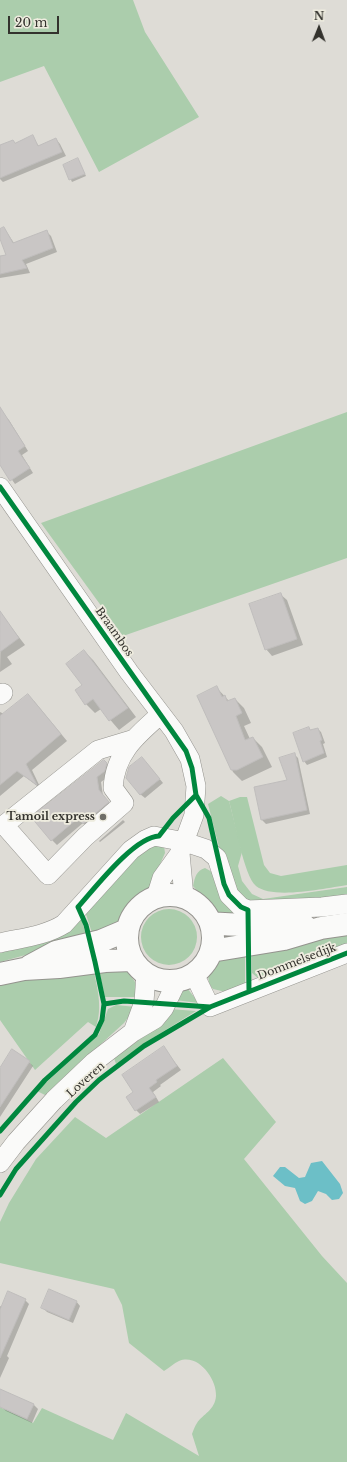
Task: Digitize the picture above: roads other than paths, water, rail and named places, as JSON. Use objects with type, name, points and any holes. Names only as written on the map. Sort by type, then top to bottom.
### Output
[{"type":"main road","points":[[0,974],[24,969],[59,967],[105,961],[139,967],[166,981],[186,977],[208,960],[211,951],[213,937],[211,922],[205,912],[196,903],[184,897],[168,894],[144,902],[136,910],[130,920],[126,940],[139,967]]},
{"type":"main road","name":"Dommelsedijk","points":[[211,922],[229,925],[286,924],[321,928]]},
{"type":"main road","name":"Dommelsedijk","points":[[211,951],[284,939],[321,928],[347,924]]},
{"type":"main road","points":[[24,969],[56,952],[101,941],[127,930]]},
{"type":"street","name":"Braambos","points":[[0,487],[186,751],[194,777],[196,806],[183,848],[162,878],[156,897]]},
{"type":"street","points":[[131,740],[98,750],[2,824],[48,875],[85,837],[124,803],[112,788],[114,773],[131,740],[161,714]]},
{"type":"street","points":[[0,943],[42,934],[55,930],[64,924],[131,850],[148,838],[159,836],[183,848],[206,849],[217,858],[224,884],[229,895],[241,907],[248,910],[322,907],[347,904]]},
{"type":"street","name":"Braambos","points":[[183,848],[184,897]]},
{"type":"street","name":"Dommelsedijk","points":[[186,977],[210,1007],[347,953]]},
{"type":"street","points":[[133,1032],[144,1002],[139,967]]},
{"type":"street","name":"Loveren","points":[[0,1164],[16,1142],[54,1100],[94,1062],[133,1032],[155,1018],[186,977]]},
{"type":"water","points":[[322,1161],[340,1184],[343,1193],[339,1199],[332,1200],[326,1194],[318,1191],[312,1201],[305,1204],[300,1201],[295,1188],[285,1186],[273,1176],[280,1167],[285,1167],[299,1178],[305,1177],[311,1163]]},
{"type":"place","name":"Tamoil express","points":[[103,817]]}]
